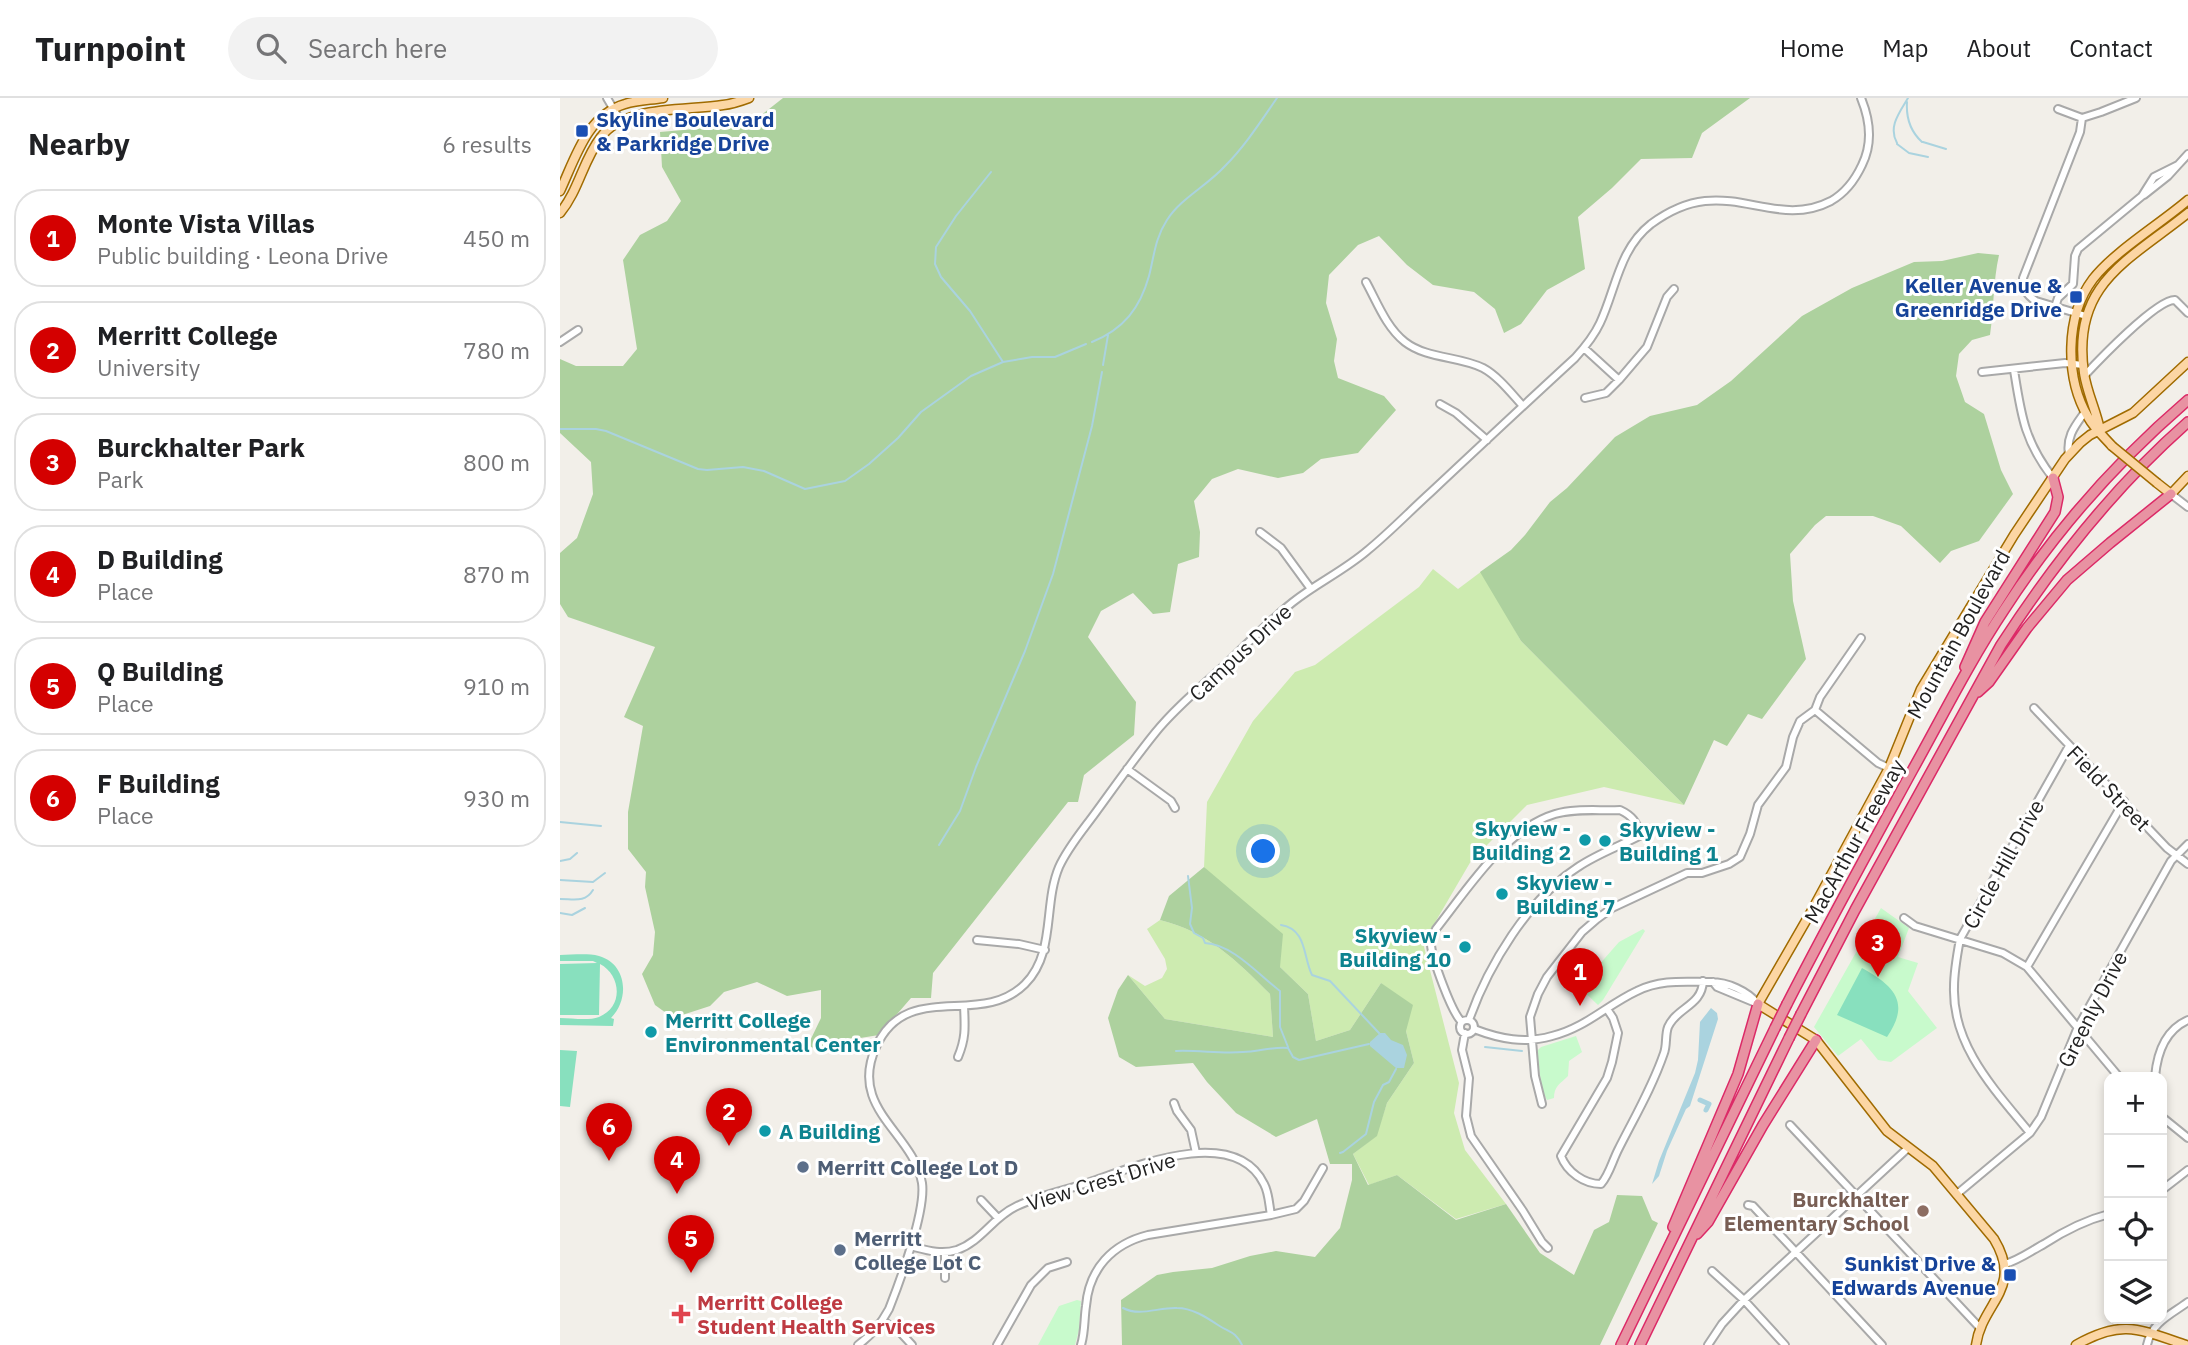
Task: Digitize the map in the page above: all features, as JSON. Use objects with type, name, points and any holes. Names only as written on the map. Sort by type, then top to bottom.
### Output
[{"type":"highway","name":"MacArthur Freeway","points":[[1621,1345],[1787,1004],[1957,690],[2003,611],[2062,530],[2124,460],[2188,400]]},
{"type":"highway","name":"MacArthur Freeway","points":[[1641,1342],[1789,1038],[1855,910],[2017,620],[2074,541],[2135,472],[2188,422]]},
{"type":"highway","points":[[1957,690],[1976,638],[2055,512],[2058,497],[2053,478]]},
{"type":"highway","points":[[1972,698],[1989,682],[2027,628],[2067,580],[2171,494]]},
{"type":"highway","points":[[1646,1296],[1733,1088],[1758,1004]]},
{"type":"highway","points":[[1691,1241],[1708,1222],[1763,1125],[1816,1040]]},
{"type":"main road","points":[[560,191],[587,134],[597,121],[623,104],[663,98]]},
{"type":"main road","points":[[560,213],[572,197],[600,137],[621,122],[648,113],[724,105],[749,98]]},
{"type":"main road","points":[[2188,200],[2103,269],[2087,288],[2076,313],[2072,340],[2077,391],[2093,425],[2112,446],[2171,494],[2188,476]]},
{"type":"main road","points":[[2100,430],[2084,376],[2082,340],[2086,316],[2095,293],[2109,276],[2188,213]]},
{"type":"main road","name":"Mountain Boulevard","points":[[1758,1004],[1889,768],[1921,689],[2014,535],[2069,455],[2090,435],[2125,418],[2141,406],[2188,362]]},
{"type":"main road","points":[[1758,1004],[1816,1040],[1887,1130],[1933,1166],[1994,1239],[2005,1264],[2000,1294],[1980,1328],[1976,1345]]},
{"type":"main road","points":[[2076,1345],[2118,1328],[2138,1329],[2186,1345]]},
{"type":"street","points":[[607,98],[621,122]]},
{"type":"street","name":"Campus Drive","points":[[858,1345],[883,1321],[891,1303],[922,1201],[921,1181],[914,1160],[876,1106],[870,1083],[873,1057],[883,1036],[898,1020],[923,1008],[991,1003],[1010,996],[1028,981],[1045,950],[1051,895],[1061,863],[1127,769],[1167,719],[1290,604],[1368,550],[1584,348],[1601,321],[1613,284],[1628,251],[1649,226],[1663,216],[1690,204],[1717,200],[1795,211],[1818,207],[1843,192],[1858,174],[1868,150],[1869,124],[1861,98]]},
{"type":"street","points":[[2059,109],[2082,118],[2136,98]]},
{"type":"street","points":[[2082,118],[2080,132],[2023,278],[2024,289],[2029,297],[2086,316]]},
{"type":"street","points":[[2055,307],[2058,298],[2073,284],[2078,249],[2168,176],[2188,154]]},
{"type":"street","points":[[1366,282],[1390,327],[1406,342],[1442,357],[1482,368],[1497,379],[1523,406]]},
{"type":"street","points":[[1585,398],[1606,393],[1647,347],[1667,297],[1674,289]]},
{"type":"street","points":[[2084,376],[2117,342],[2165,302],[2171,300],[2179,303],[2188,313]]},
{"type":"street","points":[[560,342],[578,330]]},
{"type":"street","points":[[1584,348],[1619,380]]},
{"type":"street","points":[[1982,372],[2065,363],[2083,365]]},
{"type":"street","points":[[2014,370],[2022,421],[2040,462],[2053,478]]},
{"type":"street","points":[[1440,404],[1456,413],[1487,440]]},
{"type":"street","name":"Mountain Boulevard","points":[[2069,455],[2070,435],[2085,412]]},
{"type":"street","points":[[2171,494],[2188,506]]},
{"type":"street","points":[[1260,532],[1281,548],[1311,589]]},
{"type":"street","points":[[1542,1104],[1535,1076],[1530,1017],[1538,993],[1557,962],[1582,932],[1604,913],[1687,873],[1702,873],[1740,858],[1758,805],[1786,767],[1800,721],[1815,710],[1820,697],[1861,638]]},
{"type":"street","name":"Field Street","points":[[2034,708],[2167,848],[2188,864]]},
{"type":"street","points":[[1815,710],[1878,763],[1889,768]]},
{"type":"street","name":"Circle Hill Drive","points":[[2030,1133],[1980,1071],[1963,1036],[1953,989],[1960,939],[2069,746]]},
{"type":"street","points":[[1127,769],[1171,801],[1175,808]]},
{"type":"street","points":[[2027,967],[2124,801]]},
{"type":"street","points":[[1465,1033],[1460,1029],[1465,1021],[1489,972],[1537,904],[1575,868],[1641,835],[1629,814],[1620,810],[1558,813],[1525,827],[1511,838],[1452,909],[1432,938],[1433,953],[1454,1013],[1465,1021],[1473,1023],[1474,1029]]},
{"type":"street","name":"Greenly Drive","points":[[1957,1194],[2030,1133],[2050,1099],[2078,1027],[2171,861],[2188,844]]},
{"type":"street","points":[[1904,918],[1915,926],[2003,953],[2027,967],[2115,1072]]},
{"type":"street","points":[[977,940],[1019,944],[1045,950]]},
{"type":"street","points":[[1474,1029],[1504,1039],[1532,1041],[1574,1029],[1636,991],[1674,981],[1713,982],[1717,987],[1758,1004]]},
{"type":"street","points":[[1607,1009],[1618,1033],[1607,1078],[1561,1156],[1577,1177],[1594,1184],[1601,1184],[1604,1180],[1653,1085],[1665,1048],[1669,1024],[1699,997],[1703,981]]},
{"type":"street","points":[[958,1058],[966,1033],[964,1006]]},
{"type":"street","points":[[2156,1072],[2163,1043],[2172,1031],[2188,1020]]},
{"type":"street","points":[[1465,1033],[1474,1029]]},
{"type":"street","points":[[1465,1033],[1462,1050],[1469,1078],[1466,1116],[1471,1136],[1548,1248]]},
{"type":"street","points":[[1174,1103],[1191,1130],[1196,1153]]},
{"type":"street","points":[[2167,1121],[2188,1138]]},
{"type":"street","points":[[1790,1125],[1980,1328]]},
{"type":"street","points":[[1708,1345],[1721,1324],[1744,1300],[1908,1148]]},
{"type":"street","name":"View Crest Drive","points":[[945,1253],[974,1241],[1016,1207],[1137,1166],[1196,1153],[1230,1156],[1250,1168],[1264,1182],[1271,1215]]},
{"type":"street","points":[[1081,1345],[1090,1283],[1104,1259],[1112,1252],[1134,1239],[1148,1235],[1296,1209],[1324,1168]]},
{"type":"street","points":[[2167,1186],[2188,1170]]},
{"type":"street","points":[[981,1200],[998,1219]]},
{"type":"street","points":[[1748,1205],[1753,1206],[1882,1345]]},
{"type":"street","points":[[2005,1264],[2069,1230],[2104,1216]]},
{"type":"street","points":[[910,1246],[945,1253],[945,1278]]},
{"type":"street","points":[[997,1345],[1031,1285],[1048,1268],[1067,1262]]},
{"type":"street","points":[[1712,1271],[1744,1300],[1785,1345]]},
{"type":"street","points":[[2147,1345],[2150,1332],[2158,1323],[2188,1302]]},
{"type":"street","points":[[883,1321],[900,1332],[912,1345]]},
{"type":"green space","points":[[783,98],[1750,98],[1702,133],[1692,158],[1641,159],[1578,217],[1585,269],[1547,290],[1521,324],[1504,333],[1495,309],[1474,292],[1433,285],[1407,265],[1379,236],[1358,245],[1329,275],[1326,303],[1337,339],[1334,361],[1338,378],[1384,396],[1396,410],[1358,453],[1321,459],[1303,473],[1278,478],[1238,469],[1212,479],[1194,501],[1200,532],[1199,557],[1178,564],[1170,612],[1153,614],[1133,593],[1101,611],[1088,637],[1136,702],[1134,735],[1084,775],[1078,802],[1068,802],[933,973],[931,998],[911,998],[879,1035],[854,1039],[820,1052],[808,1045],[821,1018],[821,990],[787,996],[757,982],[724,992],[710,1006],[673,1018],[655,1005],[642,974],[653,955],[655,932],[645,887],[646,872],[628,849],[628,812],[643,726],[624,717],[655,647],[568,617],[560,604],[560,553],[577,538],[593,494],[591,462],[560,433],[560,359],[576,366],[623,366],[637,349],[623,260],[640,235],[667,221],[681,201],[662,167],[660,132],[718,127],[760,116]]},
{"type":"green space","points":[[1978,253],[1999,255],[1990,335],[1972,340],[1959,354],[1956,376],[1965,402],[1984,414],[2001,470],[2013,494],[1979,541],[1951,551],[1940,563],[1901,526],[1873,516],[1826,516],[1815,525],[1790,554],[1793,601],[1806,659],[1762,719],[1748,714],[1727,746],[1714,740],[1684,805],[1521,641],[1480,572],[1511,550],[1550,502],[1567,488],[1615,437],[1650,416],[1697,405],[1731,381],[1802,316],[1852,288],[1914,262],[1942,261]]},
{"type":"green space","points":[[1433,569],[1458,589],[1482,571],[1521,641],[1684,805],[1604,787],[1527,805],[1471,861],[1423,943],[1459,1083],[1454,1113],[1465,1150],[1506,1204],[1456,1219],[1397,1175],[1369,1185],[1353,1154],[1376,1136],[1387,1103],[1414,1063],[1406,1031],[1381,983],[1350,1030],[1316,1041],[1308,994],[1280,967],[1204,867],[1207,802],[1253,721],[1295,672],[1315,665],[1419,587]]},
{"type":"green space","points":[[1204,867],[1283,934],[1280,967],[1308,994],[1316,1041],[1350,1030],[1381,983],[1413,1005],[1406,1031],[1414,1063],[1387,1103],[1377,1136],[1353,1154],[1368,1185],[1397,1175],[1456,1220],[1506,1204],[1540,1253],[1574,1275],[1594,1230],[1609,1222],[1617,1195],[1642,1196],[1652,1220],[1658,1223],[1600,1345],[1122,1345],[1121,1300],[1157,1275],[1212,1268],[1276,1251],[1315,1257],[1340,1228],[1352,1180],[1352,1164],[1330,1164],[1317,1119],[1276,1137],[1236,1113],[1193,1063],[1136,1067],[1119,1057],[1108,1018],[1118,990],[1128,975],[1165,1019],[1273,1037],[1270,994],[1233,959],[1207,940],[1160,920],[1169,896]]},
{"type":"green space","points":[[1881,908],[1909,928],[1898,957],[1918,963],[1908,991],[1937,1028],[1891,1062],[1878,1060],[1861,1039],[1838,1056],[1814,1027]]},
{"type":"green space","points":[[1160,920],[1207,940],[1233,959],[1270,994],[1273,1037],[1165,1019],[1128,975],[1145,986],[1162,978],[1167,969],[1165,959],[1147,929]]},
{"type":"green space","points":[[1643,929],[1645,931],[1598,1005],[1581,989],[1583,983],[1619,942]]},
{"type":"green space","points":[[560,955],[599,956],[615,966],[623,983],[623,992],[611,1018],[614,1019],[613,1026],[560,1025],[560,1018],[599,1017],[613,1006],[617,991],[612,976],[600,964],[599,1015],[560,1015],[560,964],[597,963],[560,961]]},
{"type":"green space","points":[[1862,968],[1883,981],[1896,996],[1898,1014],[1887,1037],[1837,1015]]},
{"type":"green space","points":[[1576,1036],[1582,1052],[1569,1061],[1568,1076],[1556,1088],[1554,1098],[1547,1100],[1542,1091],[1537,1051],[1541,1047]]},
{"type":"green space","points":[[560,1050],[577,1051],[570,1107],[560,1106]]},
{"type":"green space","points":[[1081,1301],[1075,1345],[1038,1345],[1059,1306]]},
{"type":"water","points":[[1711,1008],[1717,1013],[1718,1019],[1690,1106],[1686,1109],[1667,1151],[1659,1176],[1652,1184],[1695,1073],[1700,1022]]},
{"type":"water","points":[[1380,1033],[1385,1033],[1391,1040],[1403,1045],[1407,1055],[1404,1068],[1396,1068],[1370,1046],[1370,1042]]},
{"type":"waterway","points":[[1092,342],[1122,324],[1135,308],[1149,276],[1160,234],[1173,212],[1232,158],[1277,98]]},
{"type":"waterway","points":[[1897,143],[1894,126],[1908,98]]},
{"type":"waterway","points":[[1907,102],[1910,123],[1922,142]]},
{"type":"waterway","points":[[1923,142],[1946,149]]},
{"type":"waterway","points":[[1897,144],[1909,153],[1928,157]]},
{"type":"waterway","points":[[991,172],[956,216],[936,247],[935,264],[941,277],[970,311],[1003,362]]},
{"type":"waterway","points":[[1103,365],[1108,335]]},
{"type":"waterway","points":[[560,429],[606,431],[698,469],[743,467],[764,471],[805,489],[845,481],[898,438],[921,412],[971,376],[1003,362],[1032,357],[1055,357],[1086,344]]},
{"type":"waterway","points":[[939,845],[960,811],[1053,574],[1092,426],[1102,372]]},
{"type":"waterway","points":[[560,822],[601,826]]},
{"type":"waterway","points":[[560,861],[570,859],[577,853]]},
{"type":"waterway","points":[[560,880],[593,882],[605,873]]},
{"type":"waterway","points":[[1188,876],[1192,908],[1190,924],[1194,933],[1203,938],[1205,943],[1235,954],[1280,991],[1280,1027],[1288,1047]]},
{"type":"waterway","points":[[560,899],[583,899],[593,890]]},
{"type":"waterway","points":[[560,913],[572,915],[585,908]]},
{"type":"waterway","points":[[1281,925],[1296,932],[1300,938],[1312,975],[1330,981],[1379,1033]]},
{"type":"waterway","points":[[1176,1051],[1248,1052],[1288,1048],[1293,1057],[1299,1060],[1369,1044]]},
{"type":"waterway","points":[[1485,1047],[1522,1051]]},
{"type":"waterway","points":[[1340,1153],[1366,1134],[1374,1102],[1396,1069]]},
{"type":"waterway","points":[[1700,1100],[1709,1104],[1706,1110]]},
{"type":"waterway","points":[[1123,1308],[1136,1312],[1183,1308],[1204,1316],[1232,1333],[1242,1345]]},
{"type":"place","name":"Skyline Boulevard & Parkridge Drive","points":[[582,131]]},
{"type":"place","name":"Keller Avenue & Greenridge Drive","points":[[2076,297]]},
{"type":"place","name":"Skyview - Building 2","points":[[1585,840]]},
{"type":"place","name":"Skyview - Building 1","points":[[1605,841]]},
{"type":"place","name":"Skyview - Building 7","points":[[1502,894]]},
{"type":"place","name":"Skyview - Building 10","points":[[1465,947]]},
{"type":"place","name":"Burckhalter Park","points":[[1878,977]]},
{"type":"place","name":"Monte Vista Villas","points":[[1580,1006]]},
{"type":"place","name":"Merritt College Environmental Center","points":[[651,1032]]},
{"type":"place","name":"A Building","points":[[765,1131]]},
{"type":"place","name":"Merritt College","points":[[729,1146]]},
{"type":"place","name":"F Building","points":[[609,1161]]},
{"type":"place","name":"Merritt College Lot D","points":[[803,1167]]},
{"type":"place","name":"D Building","points":[[677,1194]]},
{"type":"place","name":"Burckhalter Elementary School","points":[[1923,1211]]},
{"type":"place","name":"Merritt College Lot C","points":[[840,1250]]},
{"type":"place","name":"Q Building","points":[[691,1273]]},
{"type":"place","name":"Sunkist Drive & Edwards Avenue","points":[[2010,1275]]},
{"type":"place","name":"Merritt College Student Health Services","points":[[681,1314]]}]
